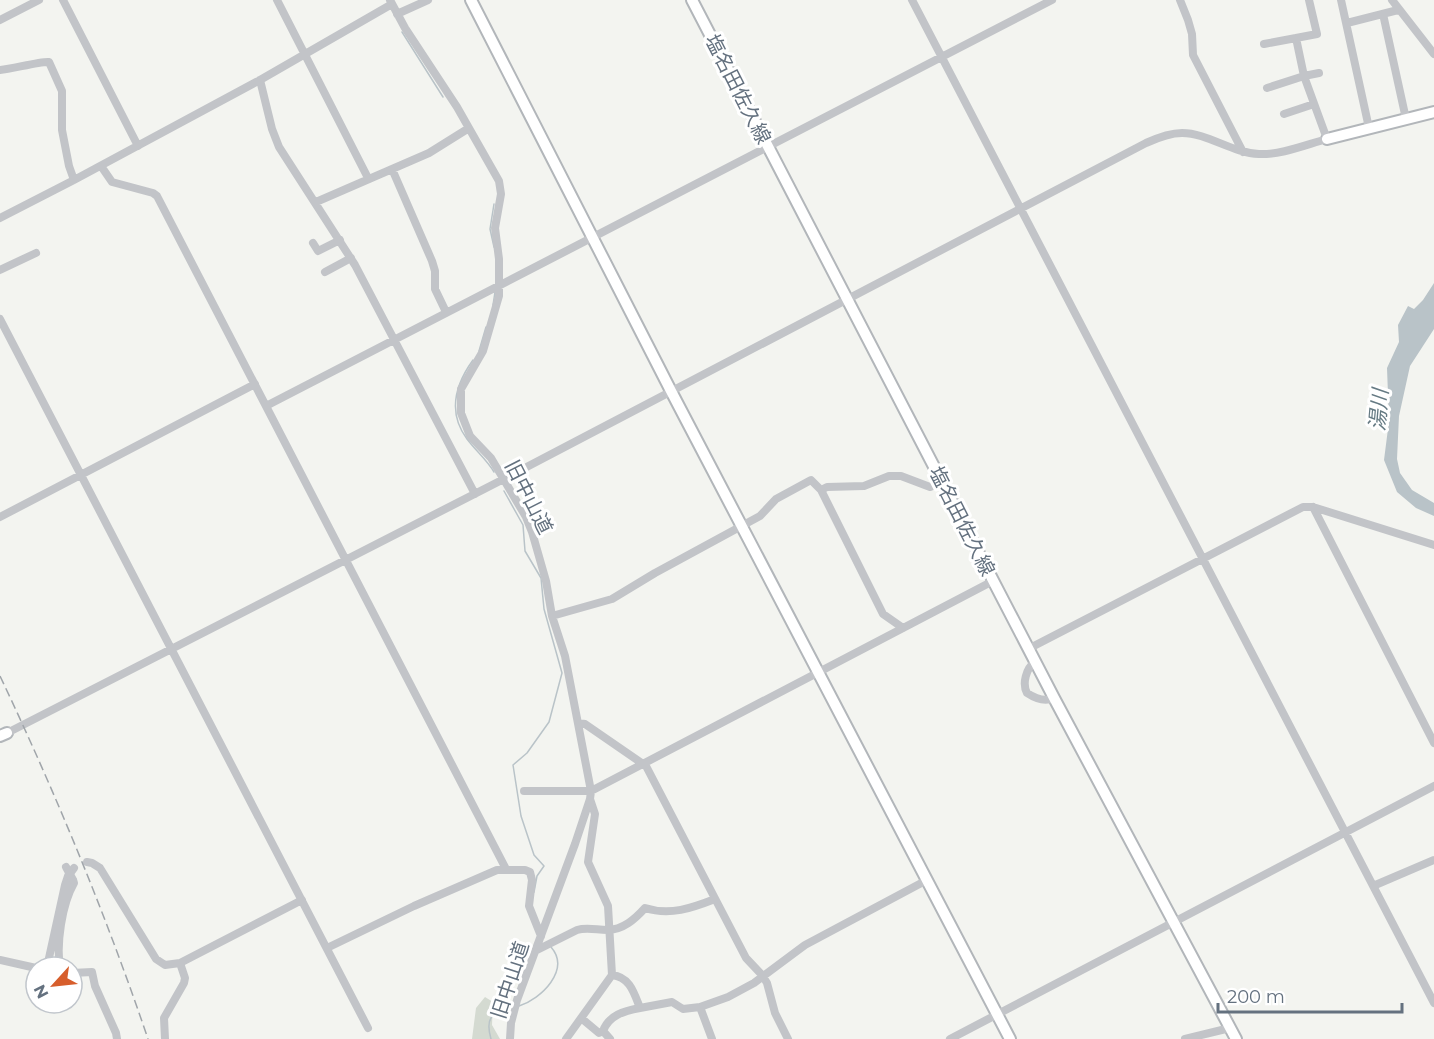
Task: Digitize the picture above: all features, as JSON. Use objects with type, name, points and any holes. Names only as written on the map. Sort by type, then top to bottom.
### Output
[{"type":"street","points":[[0,20],[39,0]]},
{"type":"street","points":[[63,0],[138,146]]},
{"type":"street","points":[[277,0],[368,178]]},
{"type":"street","points":[[397,14],[428,0]]},
{"type":"street","points":[[471,0],[671,391],[1010,1039]]},
{"type":"street","name":"塩名田佐久線","points":[[692,0],[1028,649],[1236,1039]]},
{"type":"street","points":[[912,0],[1434,1003]]},
{"type":"street","points":[[266,406],[1052,0]]},
{"type":"street","points":[[1180,0],[1192,34],[1193,56],[1243,152]]},
{"type":"street","points":[[1264,44],[1317,34],[1309,0]]},
{"type":"street","points":[[1341,0],[1369,128]]},
{"type":"street","points":[[1392,0],[1434,54]]},
{"type":"street","points":[[0,218],[260,80],[391,2]]},
{"type":"street","name":"旧中山道","points":[[391,2],[500,181],[501,194],[495,235],[500,259],[498,304],[483,351],[466,378],[460,395],[461,413],[467,430],[491,458],[532,532],[546,581],[552,616],[565,656],[591,795],[537,950],[514,1008],[510,1039]]},
{"type":"street","points":[[1347,23],[1398,10]]},
{"type":"street","points":[[1383,14],[1406,118]]},
{"type":"street","points":[[1296,38],[1304,76],[1327,139]]},
{"type":"street","points":[[0,70],[50,62],[63,95],[62,130],[69,166],[75,180]]},
{"type":"street","points":[[1267,88],[1304,76],[1319,74]]},
{"type":"street","points":[[260,80],[272,129],[279,147],[351,258],[475,494]]},
{"type":"street","points":[[1284,114],[1314,104]]},
{"type":"street","points":[[3,734],[475,494],[1146,143],[1181,133],[1194,135],[1243,152],[1273,153],[1434,112]]},
{"type":"street","points":[[316,202],[429,153],[469,128]]},
{"type":"street","points":[[101,166],[112,182],[157,196],[506,869]]},
{"type":"street","points":[[392,169],[432,261],[435,271],[435,289],[446,312]]},
{"type":"street","points":[[313,243],[318,251],[340,240]]},
{"type":"street","points":[[0,270],[36,253]]},
{"type":"street","points":[[325,272],[351,258]]},
{"type":"street","points":[[0,319],[368,1028]]},
{"type":"street","points":[[0,517],[255,384]]},
{"type":"street","points":[[821,490],[827,487],[864,486],[889,476],[901,476],[930,487],[942,482]]},
{"type":"street","points":[[552,616],[612,599],[760,516],[776,499],[814,481],[821,490],[883,614],[903,628]]},
{"type":"street","points":[[1312,507],[1434,742]]},
{"type":"street","points":[[1028,649],[1299,508],[1312,507],[1434,545]]},
{"type":"street","points":[[524,791],[591,795],[643,763],[993,581]]},
{"type":"street","points":[[1035,662],[1030,666],[1024,682],[1027,693],[1047,701],[1054,698]]},
{"type":"street","points":[[578,723],[585,724],[643,763],[746,958],[762,975],[771,992],[775,1013],[788,1039]]},
{"type":"street","points":[[950,1039],[1434,786]]},
{"type":"street","points":[[566,1039],[612,975],[610,914],[606,898],[588,862],[596,814],[591,795]]},
{"type":"street","points":[[1373,886],[1434,860]]},
{"type":"street","points":[[87,862],[97,865],[105,875],[156,959],[165,965],[180,963],[302,900]]},
{"type":"street","points":[[49,955],[68,876],[68,867],[74,883],[68,896],[59,938],[59,955]]},
{"type":"street","points":[[327,948],[423,902],[497,870],[506,869],[525,870],[532,875],[529,906],[542,936]]},
{"type":"street","points":[[581,1018],[599,1033],[610,1020],[621,1012],[672,1002],[681,1008],[700,1007],[744,990],[806,945],[927,880]]},
{"type":"street","points":[[537,950],[583,928],[609,930],[631,922],[645,908],[669,912],[715,899]]},
{"type":"street","points":[[0,960],[24,965]]},
{"type":"street","points":[[165,1039],[164,1018],[185,978],[180,963]]},
{"type":"street","points":[[84,973],[92,972],[95,986],[117,1039]]},
{"type":"street","points":[[612,975],[628,981],[640,1008]]},
{"type":"street","points":[[700,1007],[712,1039]]},
{"type":"street","points":[[1185,1039],[1230,1028]]},
{"type":"street","points":[[603,1031],[609,1039]]},
{"type":"shaded area","name":"湯川","points":[[1434,283],[1434,329],[1410,366],[1399,416],[1397,459],[1400,473],[1412,490],[1434,503],[1434,516],[1416,508],[1397,492],[1384,460],[1389,421],[1387,368],[1399,342],[1398,325],[1408,306],[1414,309]]},
{"type":"shaded area","points":[[485,997],[493,1002],[492,1025],[500,1039],[472,1039],[476,1008]]},
{"type":"waterway","points":[[402,32],[443,97]]},
{"type":"waterway","points":[[494,204],[490,229],[494,247]]},
{"type":"waterway","points":[[493,305],[495,292]]},
{"type":"waterway","points":[[479,351],[486,327]]},
{"type":"waterway","points":[[473,360],[458,389],[455,409],[457,419],[467,439],[494,472]]},
{"type":"waterway","points":[[504,491],[523,525],[525,551],[541,578],[544,609],[562,673],[549,722],[527,753],[513,765],[521,816],[534,855],[544,866],[537,876],[534,892]]},
{"type":"waterway","points":[[519,1006],[536,997],[551,982],[558,965],[551,947]]},
{"type":"waterway","points":[[491,1039],[489,1021],[498,1012],[510,1007]]},
{"type":"railway","points":[[0,676],[79,855],[148,1039]]}]
